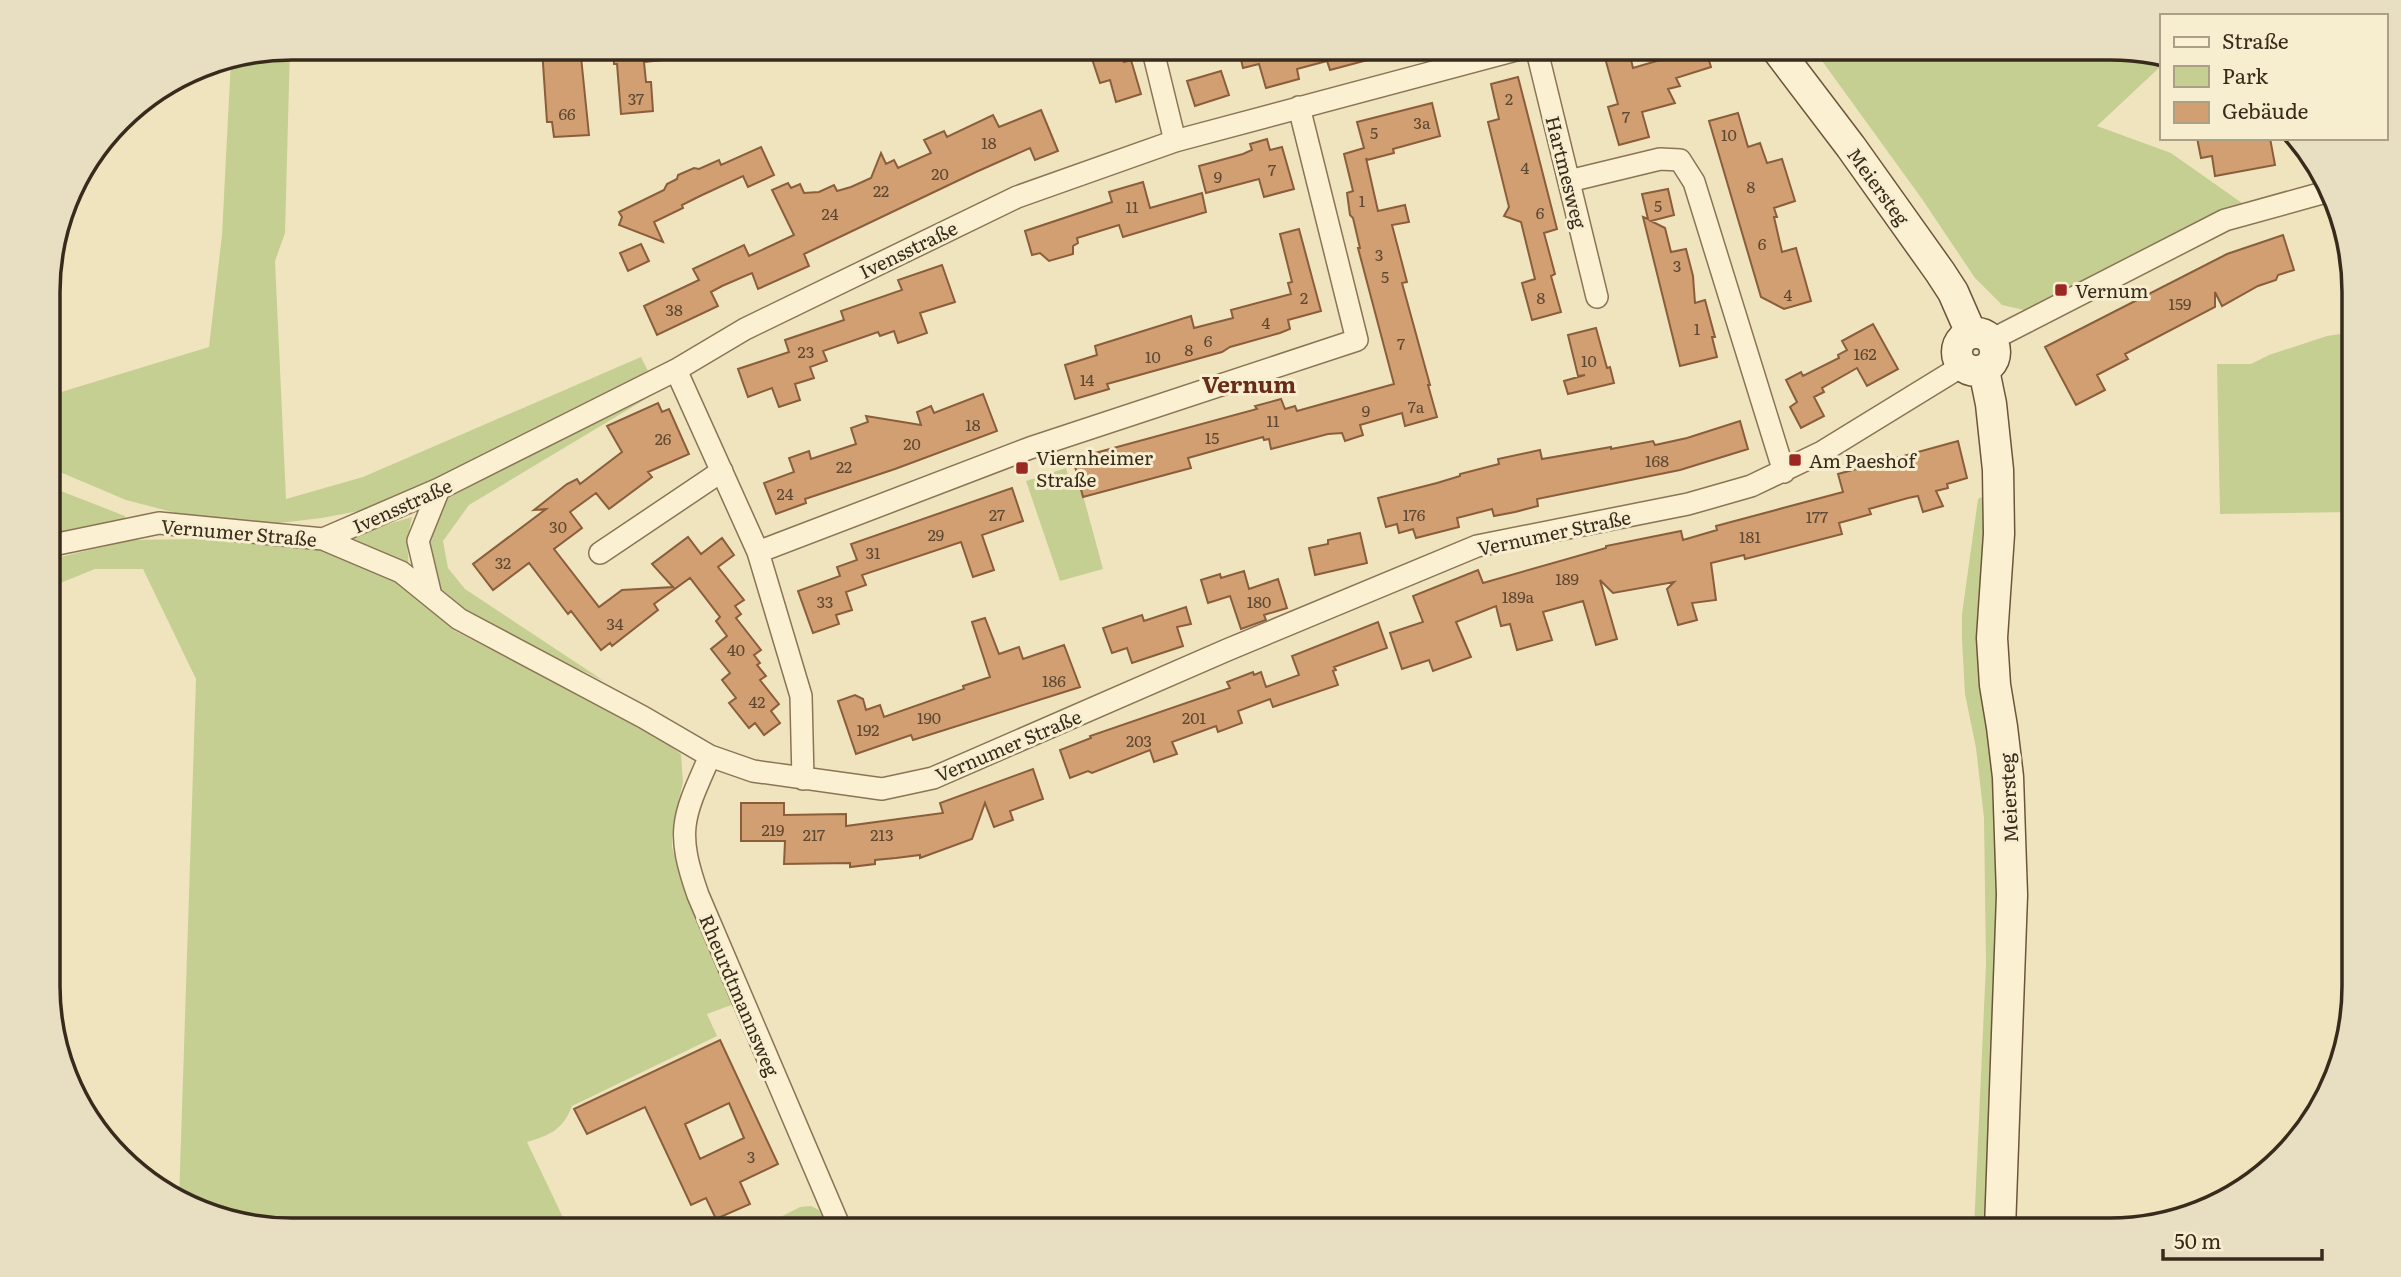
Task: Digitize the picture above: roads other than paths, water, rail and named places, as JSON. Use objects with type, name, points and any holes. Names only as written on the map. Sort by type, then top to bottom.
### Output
[{"type":"street","points":[[1155,60],[1175,141]]},
{"type":"street","name":"Ivensstraße","points":[[323,539],[439,489],[676,370],[745,329],[1017,197],[1175,141],[1478,60]]},
{"type":"street","name":"Hartmesweg","points":[[1539,60],[1597,297]]},
{"type":"street","name":"Meiersteg","points":[[1785,60],[1945,278],[1962,310],[1981,337],[1959,343],[1958,359],[1973,368],[1991,404],[1998,470],[1999,534],[1992,638],[1994,685],[2008,777],[2012,895],[2000,1217]]},
{"type":"street","points":[[758,552],[1030,447],[1357,340],[1299,107]]},
{"type":"street","points":[[1569,181],[1660,159],[1680,160],[1693,182],[1784,472]]},
{"type":"street","points":[[1981,337],[2225,220],[2320,194]]},
{"type":"street","name":"Vernumer Straße","points":[[60,544],[159,523],[323,539],[401,572],[458,619],[643,717],[710,756],[753,771],[882,789],[933,778],[1227,650],[1477,546],[1688,504],[1751,486],[1784,472],[1973,368]]},
{"type":"street","points":[[676,370],[758,552],[801,696],[803,779]]},
{"type":"street","points":[[600,553],[722,471]]},
{"type":"street","points":[[431,596],[418,541],[439,489]]},
{"type":"street","name":"Rheurdtmannsweg","points":[[710,756],[692,796],[684,823],[683,844],[686,861],[836,1218]]},
{"type":"place","name":"Vernum","points":[[2061,290]]},
{"type":"place","name":"Am Paeshof","points":[[1795,460]]},
{"type":"place","name":"Viernheimer Straße","points":[[1022,468]]},
{"type":"district","name":"Vernum","points":[[1249,383]]}]
